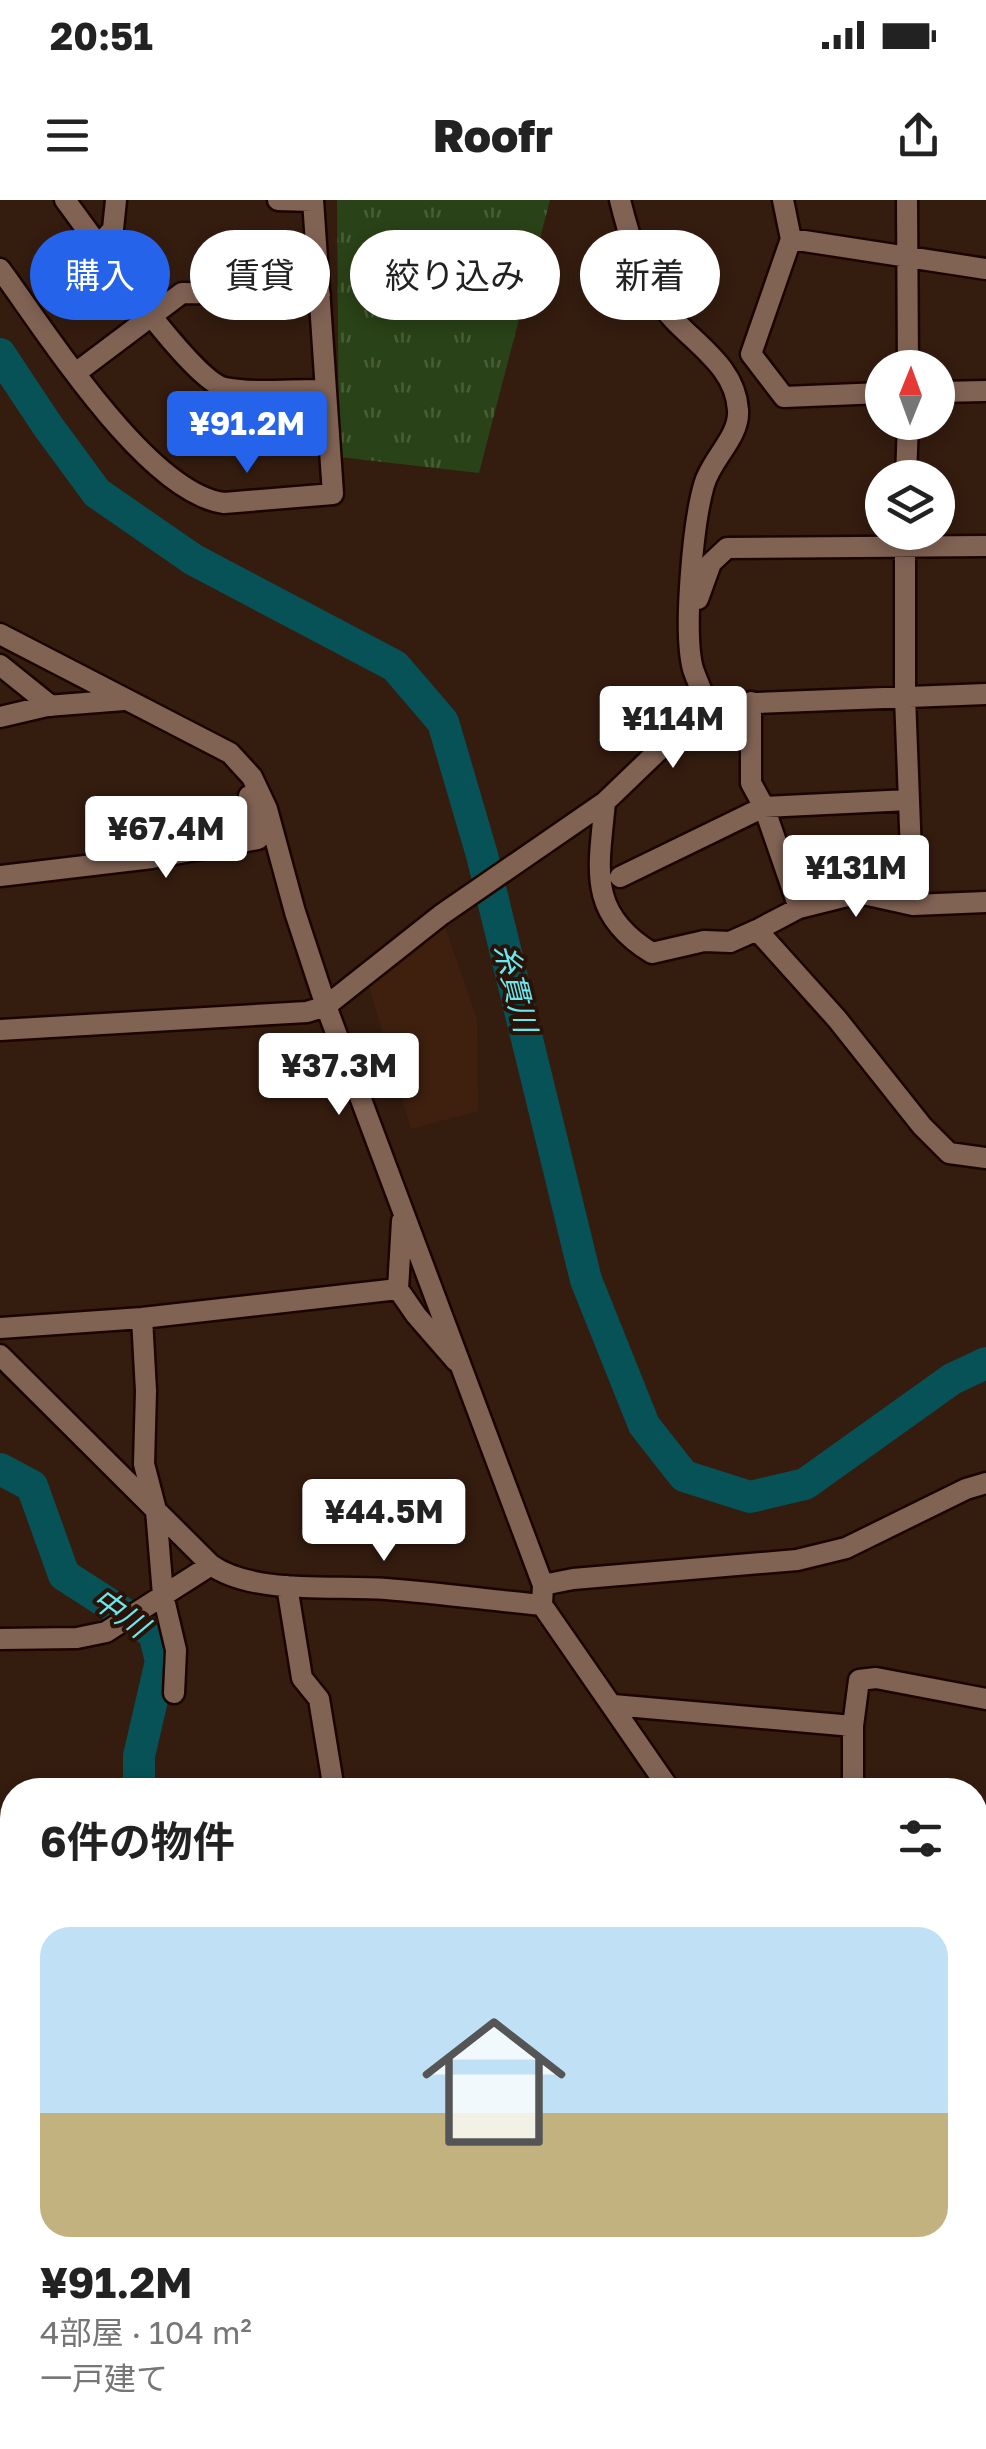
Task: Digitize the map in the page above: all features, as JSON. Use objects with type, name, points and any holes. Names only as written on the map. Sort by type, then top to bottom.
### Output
[{"type":"street","points":[[65,200],[88,230]]},
{"type":"street","points":[[112,230],[116,200]]},
{"type":"street","points":[[278,200],[313,200],[315,230]]},
{"type":"street","points":[[620,200],[635,250],[659,302],[724,370],[734,389],[739,412],[736,428],[714,461],[704,485],[696,532],[690,620],[692,667],[706,705]]},
{"type":"street","points":[[782,200],[791,239],[752,354],[784,397],[865,395]]},
{"type":"street","points":[[907,200],[908,350]]},
{"type":"street","points":[[791,239],[986,269]]},
{"type":"street","points":[[0,269],[125,436],[188,490],[210,501],[332,494],[322,320]]},
{"type":"street","points":[[76,372],[147,320]]},
{"type":"street","points":[[155,320],[205,377],[222,388],[326,390]]},
{"type":"street","points":[[955,392],[986,391]]},
{"type":"street","points":[[690,620],[711,562],[727,548],[865,542]]},
{"type":"street","points":[[955,544],[986,546]]},
{"type":"street","points":[[904,550],[912,905]]},
{"type":"street","points":[[0,634],[230,753],[252,777],[268,809],[295,912],[326,1006],[464,1370],[542,1595],[662,1778]]},
{"type":"street","points":[[0,665],[51,706]]},
{"type":"street","points":[[0,1030],[307,1012],[326,1006],[440,915],[604,802],[706,705],[986,694]]},
{"type":"street","points":[[0,717],[51,706],[126,700]]},
{"type":"street","points":[[752,702],[751,783],[764,807],[799,908]]},
{"type":"street","points":[[0,863],[0,876],[152,858],[258,839],[249,796],[259,792]]},
{"type":"street","points":[[620,877],[764,807],[908,800]]},
{"type":"street","points":[[604,802],[600,894],[616,924],[652,953],[704,941],[730,942],[799,908],[859,894],[912,905],[986,902]]},
{"type":"street","points":[[757,930],[949,1153],[986,1158]]},
{"type":"street","points":[[402,1212],[398,1288],[464,1370]]},
{"type":"street","points":[[0,1328],[142,1318],[398,1288]]},
{"type":"street","points":[[142,1318],[144,1464],[156,1510],[163,1595],[176,1650],[174,1694]]},
{"type":"street","points":[[0,1354],[211,1564],[224,1574],[287,1586],[542,1595],[574,1580],[796,1560],[846,1548],[986,1483]]},
{"type":"street","points":[[0,1639],[91,1637],[106,1632],[211,1564]]},
{"type":"street","points":[[287,1586],[302,1678],[318,1698],[332,1778]]},
{"type":"street","points":[[853,1778],[853,1726],[859,1680],[876,1678],[986,1699]]},
{"type":"street","points":[[613,1705],[853,1726]]},
{"type":"shaded area","points":[[444,924],[477,1019],[478,1111],[411,1129],[368,983]]},
{"type":"green space","points":[[337,200],[550,200],[542,230],[350,230],[350,320],[519,320],[479,473],[339,457]]},
{"type":"waterway","name":"糸貫川","points":[[0,354],[97,493],[194,560],[395,666],[443,722],[482,855],[586,1280],[644,1425],[684,1476],[750,1497],[805,1484],[952,1379],[986,1363]]},
{"type":"waterway","name":"中川","points":[[0,1469],[32,1486],[64,1575],[154,1633],[161,1661],[139,1756],[139,1778]]}]
